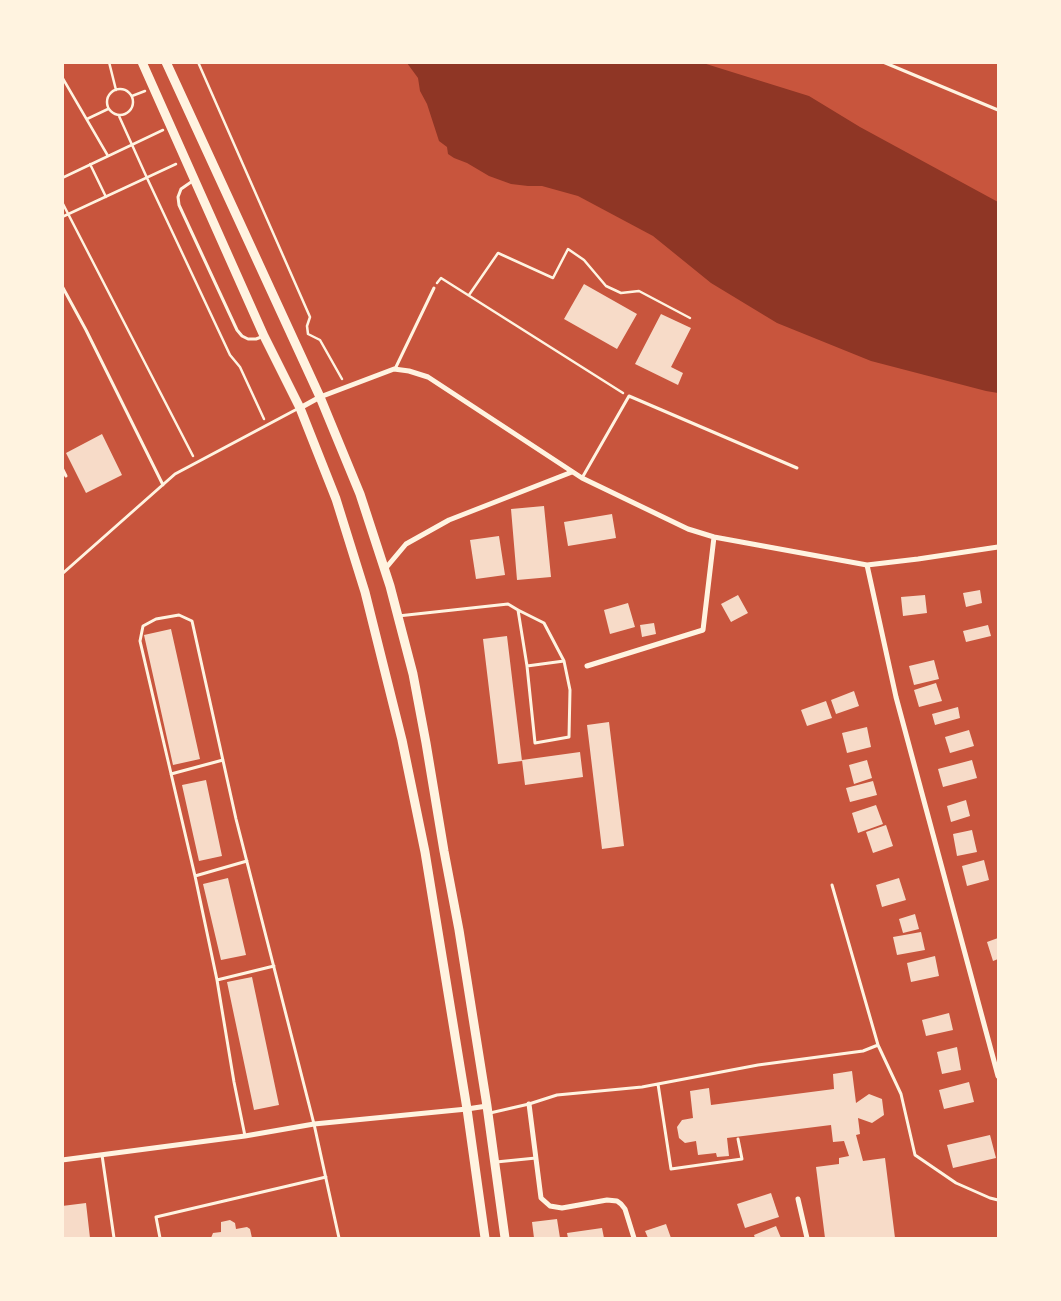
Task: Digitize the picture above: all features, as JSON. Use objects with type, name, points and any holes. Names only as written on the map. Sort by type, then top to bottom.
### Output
[{"type":"main road","points":[[142,62],[264,336],[300,408],[336,499],[365,592],[402,740],[425,852],[467,1109],[485,1238]]},
{"type":"main road","points":[[166,62],[320,397],[360,494],[398,616],[413,674],[459,930],[505,1238]]},
{"type":"street","points":[[300,408],[320,397],[394,369],[410,371],[428,377],[582,478],[688,529],[714,537],[867,565],[998,547]]},
{"type":"street","points":[[384,569],[406,544],[449,520],[572,472]]},
{"type":"street","points":[[587,666],[703,630],[714,537]]},
{"type":"street","points":[[867,565],[896,697],[998,1076]]},
{"type":"street","points":[[529,1104],[541,1198],[550,1206],[562,1208],[607,1200],[617,1201],[625,1210],[634,1238]]},
{"type":"street","points":[[62,1160],[245,1136],[314,1124],[467,1109],[487,1109]]},
{"type":"street","points":[[798,1199],[807,1238]]},
{"type":"lane","points":[[883,62],[998,110]]},
{"type":"lane","points":[[194,180],[181,190],[178,197],[179,204],[237,330],[248,339],[264,336]]},
{"type":"lane","points":[[62,286],[163,485]]},
{"type":"lane","points":[[394,369],[434,288]]},
{"type":"lane","points":[[582,478],[629,396],[797,468]]},
{"type":"lane","points":[[62,574],[175,474],[300,408]]},
{"type":"lane","points":[[62,468],[66,476]]},
{"type":"lane","points":[[398,616],[508,604],[544,624],[564,661],[570,690],[569,737],[535,743],[527,666],[518,610]]},
{"type":"lane","points":[[245,1136],[217,980],[195,876],[140,641],[143,626],[156,619],[179,615],[192,621],[247,861],[314,1124],[339,1238]]},
{"type":"lane","points":[[527,666],[564,661]]},
{"type":"lane","points":[[172,774],[223,760]]},
{"type":"lane","points":[[195,876],[247,861]]},
{"type":"lane","points":[[832,885],[878,1045],[901,1094],[915,1155],[956,1183],[998,1200]]},
{"type":"lane","points":[[217,980],[274,966]]},
{"type":"lane","points":[[487,1109],[529,1104],[557,1095],[642,1087],[758,1065],[863,1051],[878,1045]]},
{"type":"lane","points":[[658,1084],[671,1169],[742,1159],[738,1139]]},
{"type":"lane","points":[[102,1155],[114,1238]]},
{"type":"lane","points":[[494,1162],[536,1158]]},
{"type":"lane","points":[[160,1238],[156,1217],[326,1178]]},
{"type":"path","points":[[109,62],[116,90]]},
{"type":"path","points":[[198,62],[310,317],[307,326],[308,334],[320,340],[347,387]]},
{"type":"path","points":[[62,77],[108,156]]},
{"type":"path","points":[[119,116],[131,110],[133,100],[129,92],[120,89],[108,95],[106,100],[108,109],[119,116],[146,178],[230,355],[240,366],[267,425]]},
{"type":"path","points":[[87,119],[108,109]]},
{"type":"path","points":[[62,178],[164,130],[167,137]]},
{"type":"path","points":[[62,216],[179,163]]},
{"type":"path","points":[[90,164],[106,197]]},
{"type":"path","points":[[62,202],[196,463]]},
{"type":"path","points":[[469,295],[498,253],[553,278],[568,249],[584,260],[606,286],[621,293],[639,291],[690,318]]},
{"type":"path","points":[[434,288],[441,278],[629,396]]},
{"type":"shaded area","points":[[407,63],[703,63],[809,96],[860,127],[998,202],[998,393],[871,361],[777,323],[711,283],[653,236],[578,196],[542,186],[511,184],[489,176],[454,158],[448,154],[447,147],[439,141],[427,104],[420,91],[418,78]]},
{"type":"building","points":[[584,284],[637,314],[617,349],[564,319]]},
{"type":"building","points":[[661,314],[691,328],[671,367],[683,373],[678,385],[635,364]]},
{"type":"building","points":[[102,434],[122,475],[86,493],[66,453]]},
{"type":"building","points":[[544,506],[551,577],[517,580],[511,509]]},
{"type":"building","points":[[612,514],[616,538],[568,546],[564,522]]},
{"type":"building","points":[[499,536],[505,575],[476,579],[470,540]]},
{"type":"building","points":[[980,590],[982,603],[966,607],[963,593]]},
{"type":"building","points":[[738,595],[748,613],[731,622],[721,604]]},
{"type":"building","points":[[925,595],[927,613],[903,616],[901,597]]},
{"type":"building","points":[[628,603],[635,627],[610,634],[604,610]]},
{"type":"building","points":[[654,623],[656,634],[642,637],[640,625]]},
{"type":"building","points":[[988,625],[991,636],[966,642],[963,631]]},
{"type":"building","points":[[171,629],[200,759],[173,765],[144,635]]},
{"type":"building","points":[[507,636],[522,761],[498,764],[483,639]]},
{"type":"building","points":[[934,660],[939,679],[914,685],[909,666]]},
{"type":"building","points":[[936,683],[942,701],[919,707],[914,690]]},
{"type":"building","points":[[854,691],[859,706],[836,714],[831,700]]},
{"type":"building","points":[[826,701],[832,718],[807,726],[801,710]]},
{"type":"building","points":[[958,707],[960,718],[935,725],[932,714]]},
{"type":"building","points":[[609,722],[624,846],[602,849],[587,725]]},
{"type":"building","points":[[867,727],[871,747],[847,753],[842,733]]},
{"type":"building","points":[[969,730],[974,746],[950,753],[945,737]]},
{"type":"building","points":[[580,752],[583,777],[525,785],[522,760]]},
{"type":"building","points":[[867,760],[872,778],[854,784],[849,765]]},
{"type":"building","points":[[972,760],[977,778],[943,787],[938,769]]},
{"type":"building","points":[[206,780],[222,856],[199,861],[182,785]]},
{"type":"building","points":[[873,781],[877,795],[850,802],[846,788]]},
{"type":"building","points":[[966,800],[970,816],[951,822],[947,806]]},
{"type":"building","points":[[876,805],[883,824],[858,833],[852,813]]},
{"type":"building","points":[[886,825],[893,846],[873,853],[866,832]]},
{"type":"building","points":[[972,830],[977,852],[957,856],[953,834]]},
{"type":"building","points":[[984,860],[989,880],[967,886],[962,866]]},
{"type":"building","points":[[228,878],[246,955],[221,960],[203,884]]},
{"type":"building","points":[[899,878],[906,900],[882,907],[876,885]]},
{"type":"building","points":[[915,914],[919,929],[903,933],[899,919]]},
{"type":"building","points":[[921,932],[925,950],[897,955],[893,937]]},
{"type":"building","points":[[998,938],[998,959],[993,961],[987,942]]},
{"type":"building","points":[[935,956],[939,976],[911,982],[907,963]]},
{"type":"building","points":[[252,977],[279,1105],[254,1110],[227,982]]},
{"type":"building","points":[[949,1013],[953,1030],[926,1036],[922,1020]]},
{"type":"building","points":[[957,1047],[961,1070],[942,1074],[937,1052]]},
{"type":"building","points":[[852,1071],[856,1103],[869,1094],[882,1099],[884,1115],[872,1123],[858,1118],[860,1134],[856,1135],[863,1161],[885,1158],[895,1238],[825,1238],[816,1167],[839,1164],[839,1158],[849,1156],[844,1141],[833,1142],[831,1125],[727,1138],[729,1156],[717,1157],[716,1153],[698,1155],[696,1141],[685,1143],[679,1138],[677,1127],[682,1120],[693,1118],[690,1091],[709,1088],[711,1105],[834,1089],[833,1074]]},
{"type":"building","points":[[969,1082],[974,1102],[944,1109],[939,1090]]},
{"type":"building","points":[[990,1135],[996,1158],[953,1168],[947,1145]]},
{"type":"building","points":[[771,1193],[779,1217],[745,1228],[737,1204]]},
{"type":"building","points":[[86,1203],[90,1238],[62,1238],[62,1206]]},
{"type":"building","points":[[557,1219],[560,1238],[534,1238],[532,1222]]},
{"type":"building","points":[[230,1220],[235,1223],[236,1229],[247,1227],[250,1229],[252,1238],[211,1238],[213,1233],[221,1232],[221,1222]]},
{"type":"building","points":[[666,1224],[671,1238],[648,1238],[645,1231]]},
{"type":"building","points":[[776,1226],[781,1238],[755,1238],[754,1235]]},
{"type":"building","points":[[602,1228],[604,1238],[568,1238],[567,1233]]}]
